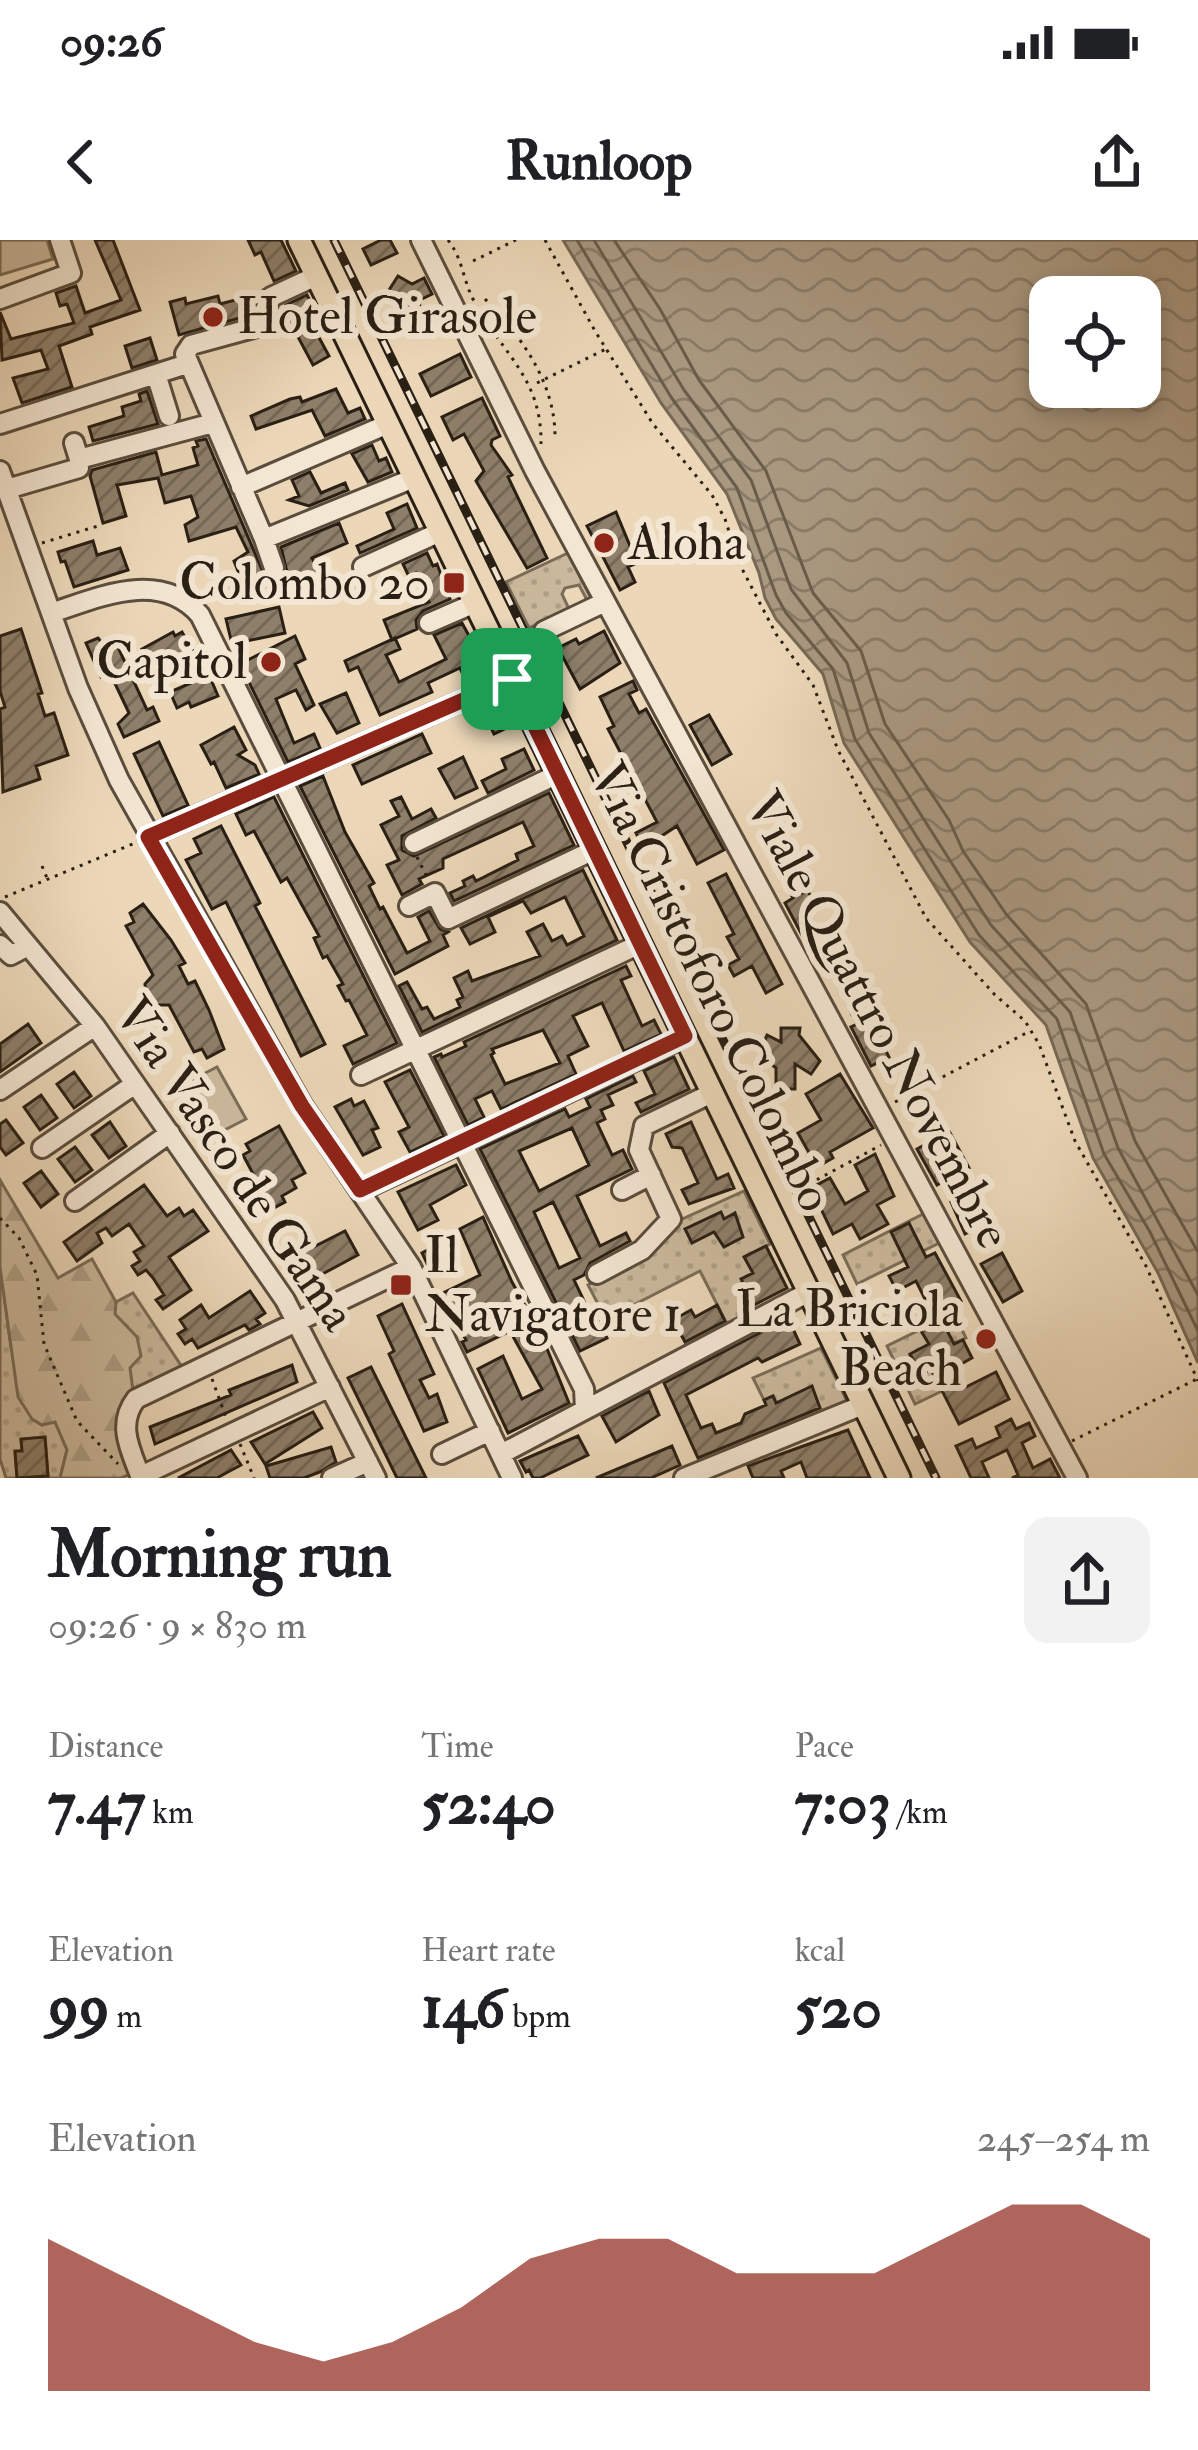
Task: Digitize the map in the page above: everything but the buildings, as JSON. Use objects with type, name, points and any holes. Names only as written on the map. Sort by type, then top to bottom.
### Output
[{"type":"main road","name":"Via Cristoforo Colombo","points":[[298,240],[898,1478]]},
{"type":"street","points":[[0,299],[71,273],[60,240]]},
{"type":"street","name":"Viale Quattro Novembre","points":[[421,240],[605,602],[1077,1478]]},
{"type":"street","points":[[0,424],[156,374],[187,357],[195,343],[257,327],[271,297],[316,276]]},
{"type":"street","points":[[187,357],[274,568]]},
{"type":"street","points":[[156,374],[167,411],[200,393]]},
{"type":"street","points":[[74,443],[79,459],[213,423]]},
{"type":"street","points":[[241,487],[388,424]]},
{"type":"street","points":[[79,468],[3,480],[7,515],[28,547],[90,718],[142,840],[302,1106],[411,1267],[512,1478]]},
{"type":"street","points":[[264,539],[414,478]]},
{"type":"street","points":[[363,567],[440,532]]},
{"type":"street","points":[[51,613],[116,592],[142,589],[187,602],[200,615],[584,1389],[586,1409]]},
{"type":"street","points":[[544,631],[605,602]]},
{"type":"street","points":[[429,623],[475,603]]},
{"type":"street","points":[[142,840],[512,679]]},
{"type":"street","points":[[412,844],[558,773]]},
{"type":"street","points":[[409,906],[435,893],[448,919],[595,850]]},
{"type":"street","name":"Via Vasco de Gama","points":[[3,904],[28,946],[95,1026],[299,1323],[372,1470]]},
{"type":"street","points":[[361,1075],[640,944]]},
{"type":"street","points":[[0,945],[11,955],[28,946]]},
{"type":"street","points":[[0,1090],[95,1026]]},
{"type":"street","points":[[360,1190],[685,1036]]},
{"type":"street","points":[[42,1148],[135,1084]]},
{"type":"street","points":[[597,1274],[642,1250],[671,1219],[639,1150],[644,1126],[712,1093]]},
{"type":"street","points":[[75,1201],[170,1133]]},
{"type":"street","points":[[622,1190],[651,1175]]},
{"type":"street","points":[[330,1387],[141,1477],[125,1430],[136,1400],[411,1267]]},
{"type":"street","points":[[501,1454],[809,1292]]},
{"type":"street","points":[[684,1478],[863,1405]]},
{"type":"street","points":[[442,1454],[490,1431]]},
{"type":"street","points":[[332,1478],[372,1470]]},
{"type":"path","points":[[448,240],[460,259],[472,298],[535,394],[541,416],[541,452]]},
{"type":"path","points":[[473,261],[516,240]]},
{"type":"path","points":[[545,240],[653,424],[719,507],[739,562],[776,634],[813,685],[838,751],[926,918],[1031,1030],[1075,1141],[1146,1266],[1197,1380],[1070,1442]]},
{"type":"path","points":[[485,299],[544,380],[553,402],[555,439]]},
{"type":"path","points":[[537,382],[606,349]]},
{"type":"path","points":[[28,547],[98,526]]},
{"type":"path","points":[[3,904],[48,879],[142,840]]},
{"type":"path","points":[[412,844],[435,893]]},
{"type":"path","points":[[42,866],[48,879]]},
{"type":"path","points":[[888,1106],[1031,1030]]},
{"type":"path","points":[[809,1184],[888,1142]]},
{"type":"path","points":[[0,1218],[19,1238],[37,1275],[44,1343],[77,1421],[111,1458],[141,1477]]},
{"type":"green space","points":[[0,240],[47,240],[53,259],[0,275]]},
{"type":"green space","points":[[568,553],[591,598],[587,600],[579,585],[565,588],[562,594],[569,609],[529,628],[506,582]]},
{"type":"green space","points":[[217,1067],[246,1119],[213,1136],[184,1084]]},
{"type":"green space","points":[[0,1180],[58,1278],[92,1259],[116,1302],[115,1314],[137,1337],[141,1356],[130,1368],[133,1390],[117,1414],[131,1474],[60,1478],[67,1450],[55,1422],[42,1425],[32,1419],[18,1397],[0,1267]]},
{"type":"green space","points":[[744,1191],[770,1244],[745,1257],[753,1273],[754,1298],[741,1305],[752,1314],[728,1326],[700,1271],[606,1319],[588,1285],[645,1256],[678,1221]]},
{"type":"green space","points":[[923,1214],[939,1243],[857,1284],[843,1255]]},
{"type":"green space","points":[[0,1267],[11,1347],[32,1419],[42,1425],[55,1421],[67,1450],[60,1478],[35,1478],[48,1476],[45,1437],[21,1439],[22,1451],[15,1452],[17,1478],[6,1478],[0,1459]]},
{"type":"green space","points":[[133,1293],[182,1367],[133,1390],[114,1314],[116,1302]]},
{"type":"green space","points":[[954,1313],[966,1338],[910,1355],[920,1374],[931,1369],[942,1391],[915,1404],[887,1346]]},
{"type":"green space","points":[[821,1348],[848,1403],[788,1427],[773,1396],[764,1400],[753,1378]]},
{"type":"water","points":[[563,240],[1198,240],[1198,1363],[1158,1273],[1093,1158],[1046,1025],[970,942],[844,743],[823,674],[776,619],[727,494],[661,403]]},
{"type":"railway","points":[[334,240],[936,1478]]},
{"type":"place","name":"Hotel Girasole","points":[[213,317]]},
{"type":"place","name":"Aloha","points":[[604,543]]},
{"type":"place","name":"Colombo 20","points":[[454,583]]},
{"type":"place","name":"Capitol","points":[[271,662]]},
{"type":"place","name":"Il Navigatore 1","points":[[401,1285]]},
{"type":"place","name":"La Briciola Beach","points":[[986,1339]]},
{"type":"route","points":[[512,679],[685,1036],[360,1190],[302,1106],[148,837],[512,679]]}]
